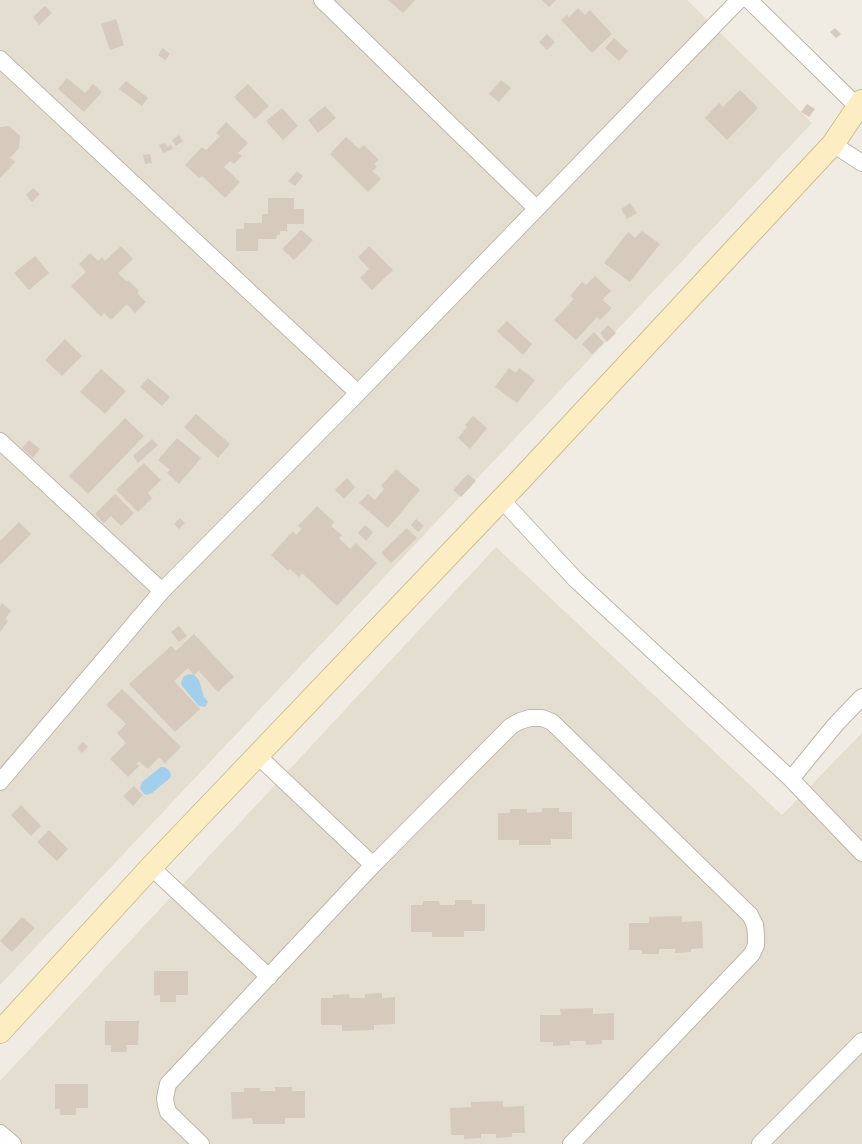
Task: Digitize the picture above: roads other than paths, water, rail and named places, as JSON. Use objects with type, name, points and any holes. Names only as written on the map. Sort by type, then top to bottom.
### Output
[{"type":"street","points":[[322,0],[536,208]]},
{"type":"street","points":[[0,782],[162,591],[358,393],[739,0]]},
{"type":"street","points":[[0,1032],[256,755],[501,499],[833,144],[860,104],[749,0]]},
{"type":"street","points":[[0,59],[358,393]]},
{"type":"street","points":[[833,144],[862,163]]},
{"type":"street","points":[[0,441],[162,591]]},
{"type":"street","points":[[501,499],[576,580],[791,779],[862,854]]},
{"type":"street","points":[[791,779],[836,724],[862,697]]},
{"type":"street","points":[[201,1144],[168,1112],[165,1098],[168,1084],[373,865],[511,726],[530,718],[542,718],[552,722],[750,915],[755,924],[756,935],[756,945],[752,954],[571,1144]]},
{"type":"street","points":[[256,755],[373,865]]},
{"type":"street","points":[[151,867],[269,977]]},
{"type":"street","points":[[760,1144],[862,1041]]},
{"type":"street","points":[[0,1132],[13,1144]]},
{"type":"water","points":[[190,674],[194,675],[199,680],[204,697],[208,702],[205,707],[199,706],[182,686],[181,683],[184,676]]},
{"type":"water","points":[[161,767],[169,770],[171,775],[170,778],[152,793],[146,795],[144,794],[140,789],[142,782]]}]
